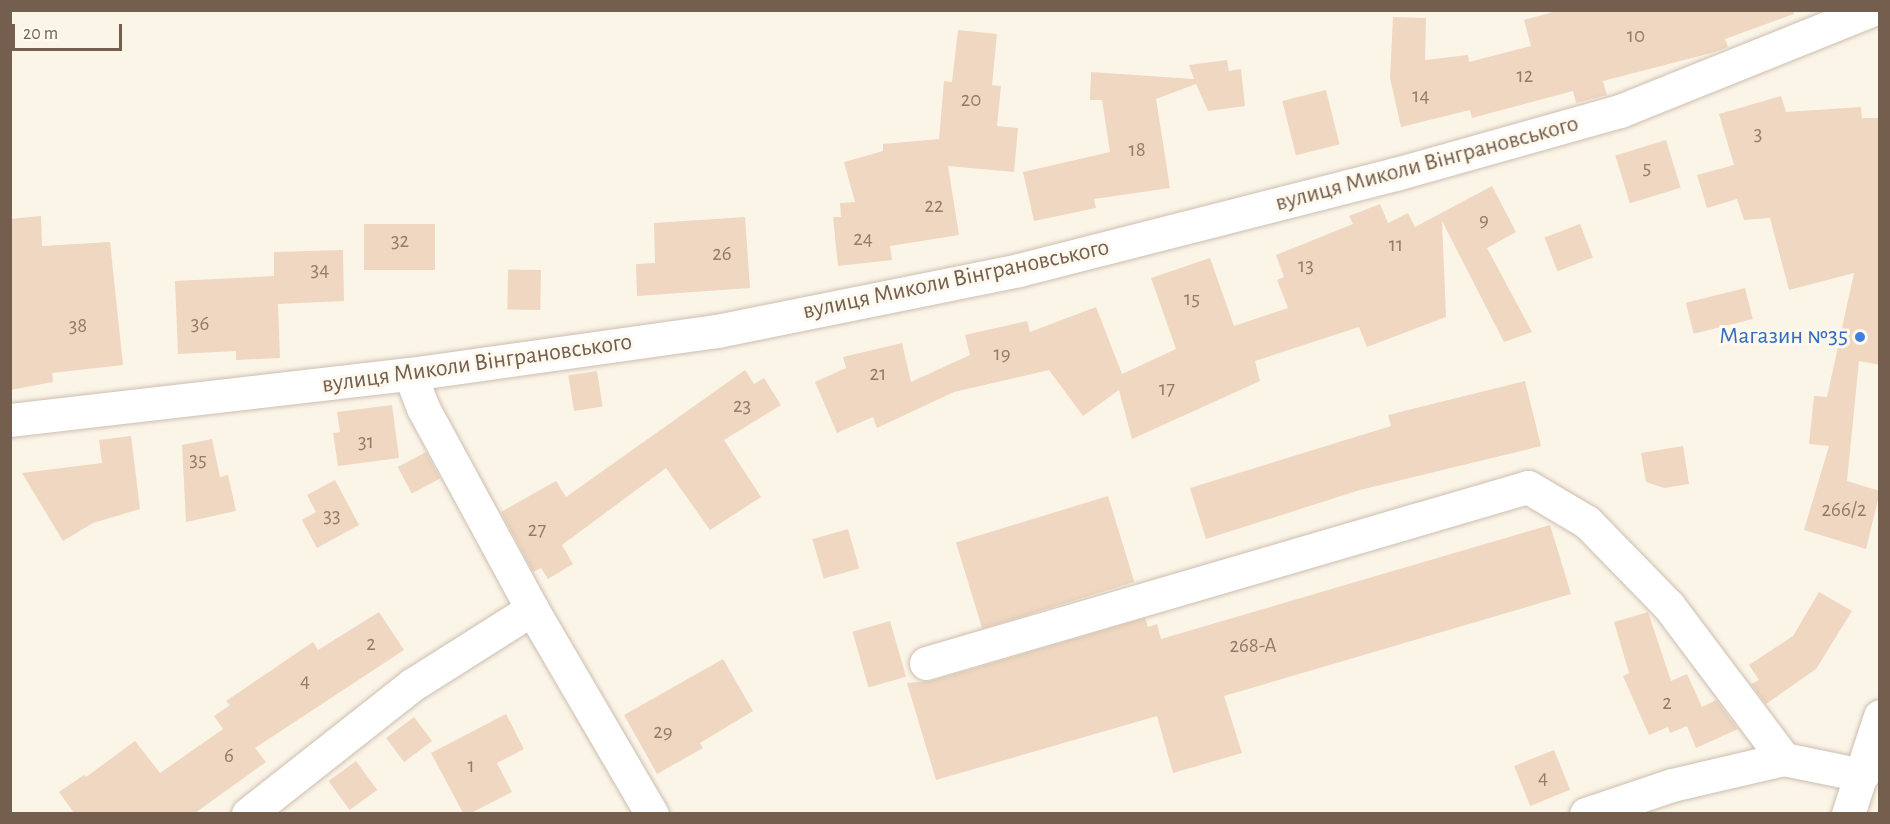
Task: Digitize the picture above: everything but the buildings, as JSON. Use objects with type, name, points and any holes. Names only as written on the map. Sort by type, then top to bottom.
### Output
[{"type":"street","name":"вулиця Миколи Вінграновського","points":[[10,420],[410,374],[717,331],[1019,270],[1396,174],[1620,111],[1871,10]]},
{"type":"street","points":[[410,374],[423,408],[532,609],[652,813]]},
{"type":"street","points":[[926,663],[1528,487],[1587,522],[1669,606],[1784,759]]},
{"type":"street","points":[[248,813],[412,685],[532,609]]},
{"type":"street","points":[[1848,813],[1880,716]]},
{"type":"street","points":[[1586,813],[1672,786],[1784,759],[1862,775]]},
{"type":"place","name":"Магазин №35","points":[[1860,337]]}]
